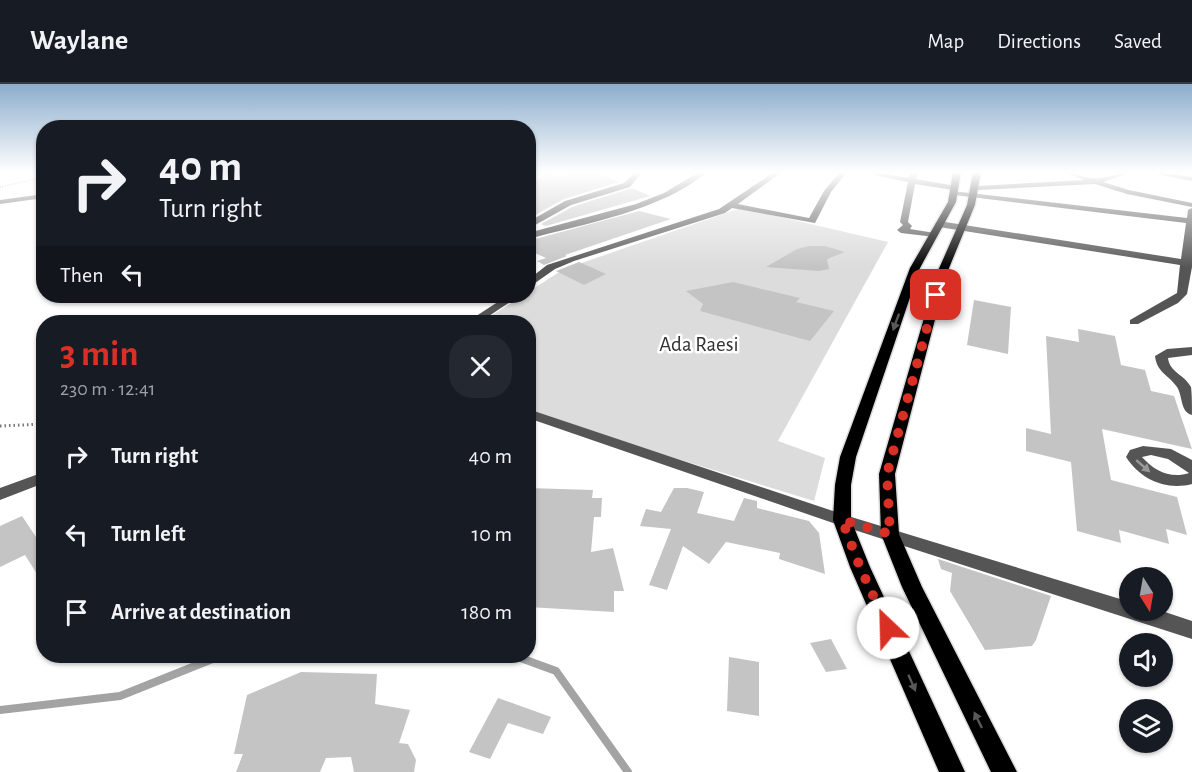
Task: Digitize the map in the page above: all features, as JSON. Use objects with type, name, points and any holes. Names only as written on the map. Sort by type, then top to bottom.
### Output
[{"type":"main road","points":[[949,204],[937,244],[848,457],[843,485],[842,520],[860,567],[952,772]]},
{"type":"main road","points":[[937,244],[962,228],[970,204]]},
{"type":"main road","points":[[937,244],[942,273],[887,474],[890,534],[912,587],[1004,772]]},
{"type":"street","points":[[536,221],[566,204]]},
{"type":"street","points":[[634,204],[639,206]]},
{"type":"street","points":[[536,234],[644,204]]},
{"type":"street","points":[[536,279],[551,267],[722,212],[731,205],[812,222],[821,204]]},
{"type":"street","points":[[908,204],[904,222],[908,226],[901,230],[937,244],[962,228],[1189,264]]},
{"type":"street","points":[[1104,204],[1191,217],[1189,264],[1182,294],[1134,322]]},
{"type":"street","points":[[483,315],[503,303]]},
{"type":"street","points":[[1192,351],[1175,351],[1161,356],[1161,365],[1165,372],[1184,387],[1192,411]]},
{"type":"street","points":[[536,416],[842,520],[1119,606]]},
{"type":"street","points":[[1187,480],[1154,475],[1137,463],[1134,457],[1136,453],[1151,450],[1192,461]]},
{"type":"street","points":[[1173,456],[1192,469]]},
{"type":"street","points":[[0,494],[36,480]]},
{"type":"street","points":[[1165,621],[1192,630]]},
{"type":"path","points":[[0,426],[36,424]]},
{"type":"green space","name":"Ada Raesi","points":[[741,208],[888,242],[778,441],[825,458],[814,501],[536,415],[536,315],[492,315],[512,303],[536,303],[536,287],[564,269]]},
{"type":"building","points":[[536,204],[555,204],[536,215]]},
{"type":"building","points":[[581,204],[622,204],[546,226],[541,224]]},
{"type":"building","points":[[639,211],[671,219],[565,255],[567,256],[544,265],[537,261],[546,258],[536,254],[536,239]]},
{"type":"building","points":[[825,246],[845,252],[827,259],[829,269],[819,271],[766,267],[797,249]]},
{"type":"building","points":[[579,262],[606,274],[584,285],[556,271]]},
{"type":"building","points":[[733,282],[800,298],[796,302],[834,311],[810,341],[700,311],[703,304],[686,291]]},
{"type":"building","points":[[974,300],[1011,307],[1008,354],[967,345]]},
{"type":"building","points":[[1078,329],[1115,336],[1121,365],[1145,370],[1151,391],[1174,396],[1192,449],[1102,429],[1111,480],[1177,497],[1187,535],[1166,529],[1169,544],[1119,530],[1121,543],[1077,531],[1071,462],[1026,451],[1026,428],[1051,434],[1046,336],[1079,342]]},
{"type":"building","points":[[536,488],[593,490],[592,498],[602,498],[601,517],[594,517],[591,552],[613,548],[624,591],[614,591],[614,612],[536,607]]},
{"type":"building","points":[[674,488],[704,492],[697,513],[734,521],[744,498],[757,501],[757,508],[809,521],[819,533],[825,574],[779,559],[780,553],[726,542],[709,564],[683,546],[667,590],[649,585],[671,529],[640,526],[646,509],[661,512]]},
{"type":"building","points":[[22,516],[36,537],[36,572],[25,555],[0,567],[0,526]]},
{"type":"building","points":[[938,559],[1051,596],[1032,646],[985,650],[950,591],[952,573],[941,569]]},
{"type":"building","points":[[831,639],[847,669],[826,672],[810,643]]},
{"type":"building","points":[[729,657],[759,662],[759,716],[727,711]]},
{"type":"building","points":[[301,672],[377,674],[375,704],[410,710],[399,743],[408,744],[416,760],[414,772],[354,772],[351,757],[326,758],[320,772],[236,772],[243,754],[234,754],[247,695]]},
{"type":"building","points":[[498,698],[551,717],[543,734],[508,723],[490,759],[469,752]]},
{"type":"waterway","points":[[0,710],[120,696],[202,663]]},
{"type":"waterway","points":[[534,663],[556,671],[628,772]]},
{"type":"route","points":[[888,628],[860,567],[842,520],[890,534],[887,474],[936,295]]}]
